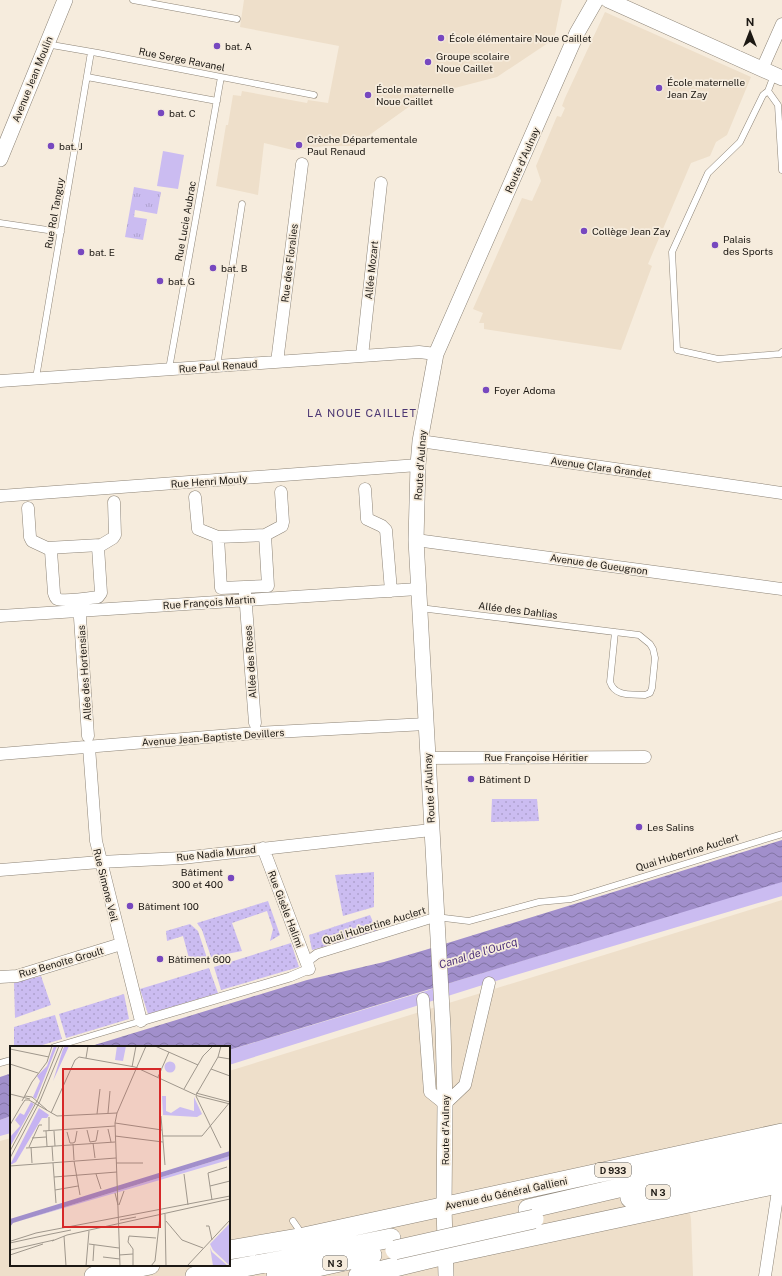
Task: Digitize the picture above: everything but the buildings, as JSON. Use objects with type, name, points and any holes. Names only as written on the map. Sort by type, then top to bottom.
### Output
[{"type":"main road","name":"Avenue du Général Gallieni","points":[[230,1250],[304,1237],[782,1133]]},
{"type":"main road","points":[[195,1276],[282,1260],[393,1244],[531,1214],[782,1150]]},
{"type":"main road","name":"N 3","points":[[531,1214],[782,1165]]},
{"type":"main road","points":[[358,1276],[445,1255],[781,1183]]},
{"type":"main road","name":"N 3","points":[[276,1276],[393,1244]]},
{"type":"main road","points":[[94,1276],[145,1266]]},
{"type":"street","name":"Avenue Jean Moulin","points":[[0,159],[65,0]]},
{"type":"street","name":"Route d'Aulnay","points":[[446,1276],[444,1232],[445,1104],[443,1028],[416,540],[420,441],[436,354],[578,34],[596,0]]},
{"type":"street","points":[[608,0],[773,74],[782,24]]},
{"type":"street","name":"Rue des Floralies","points":[[277,362],[302,164]]},
{"type":"street","name":"Allée Mozart","points":[[362,356],[381,183]]},
{"type":"street","name":"Rue Paul Renaud","points":[[0,380],[419,352],[436,354]]},
{"type":"street","name":"Avenue Clara Grandet","points":[[420,441],[782,493]]},
{"type":"street","name":"Rue Henri Mouly","points":[[0,496],[418,465]]},
{"type":"street","points":[[365,489],[367,519],[382,526],[386,530],[391,591]]},
{"type":"street","points":[[195,497],[198,529],[218,537],[265,535],[282,526],[281,492]]},
{"type":"street","points":[[47,548],[100,545],[113,538],[115,535],[114,502]]},
{"type":"street","points":[[28,508],[30,537],[32,541],[51,551],[55,598],[58,600],[79,605],[98,597],[100,593],[97,551],[100,545]]},
{"type":"street","points":[[218,537],[221,588],[245,587],[268,586],[265,535]]},
{"type":"street","name":"Avenue de Gueugnon","points":[[416,540],[782,589]]},
{"type":"street","name":"Allée des Roses","points":[[245,587],[255,723]]},
{"type":"street","name":"Rue François Martin","points":[[0,616],[79,605],[246,600],[418,589]]},
{"type":"street","name":"Allée des Hortensias","points":[[79,605],[89,741]]},
{"type":"street","name":"Avenue Jean-Baptiste Devillers","points":[[0,754],[89,741],[426,724]]},
{"type":"street","name":"Rue Simone Veil","points":[[89,741],[96,841],[100,862],[141,1021]]},
{"type":"street","name":"Rue Françoise Héritier","points":[[427,758],[645,757]]},
{"type":"street","name":"Rue Nadia Murad","points":[[0,870],[100,862],[182,858],[431,830]]},
{"type":"street","name":"Rue Gisèle Halimi","points":[[263,848],[308,969]]},
{"type":"street","name":"Quai Hubertine Auclert","points":[[308,969],[309,960],[317,954],[436,917]]},
{"type":"street","name":"Rue Benoîte Groult","points":[[0,977],[17,976],[121,944]]},
{"type":"street","points":[[141,1021],[290,977],[308,969]]},
{"type":"street","points":[[422,999],[430,1092],[445,1104],[465,1085],[489,983]]},
{"type":"street","points":[[765,1276],[781,1183]]},
{"type":"street","points":[[390,1269],[402,1259],[418,1255],[444,1232]]},
{"type":"lane","points":[[133,0],[237,19]]},
{"type":"lane","name":"Rue Serge Ravanel","points":[[46,44],[314,95]]},
{"type":"lane","name":"Rue Rol Tanguy","points":[[36,378],[91,52]]},
{"type":"lane","points":[[773,74],[768,91],[763,95],[740,142],[708,172],[672,252],[677,350],[718,359],[780,354],[782,352]]},
{"type":"lane","points":[[87,77],[217,101]]},
{"type":"lane","name":"Rue Lucie Aubrac","points":[[169,369],[221,77]]},
{"type":"lane","points":[[768,91],[778,105],[782,170]]},
{"type":"lane","points":[[217,366],[242,204]]},
{"type":"lane","points":[[0,223],[61,232]]},
{"type":"lane","name":"Allée des Dahlias","points":[[419,608],[615,632],[639,635],[650,644],[655,658],[652,688],[648,694],[618,692],[612,689],[610,682],[615,632]]},
{"type":"lane","name":"Quai Hubertine Auclert","points":[[436,917],[469,921],[539,902],[571,899],[782,834]]},
{"type":"lane","points":[[57,1046],[141,1021]]},
{"type":"lane","points":[[0,1063],[10,1060]]},
{"type":"lane","points":[[293,1221],[304,1237]]},
{"type":"shaded area","name":"Groupe scolaire Noue Caillet","points":[[244,0],[562,0],[554,39],[497,77],[424,96],[354,146],[326,146],[293,150],[264,143],[258,195],[216,186],[226,125],[228,125],[233,95],[241,96],[242,91],[307,103],[308,100],[328,103],[339,46],[240,27]]},
{"type":"shaded area","name":"Collège Jean Zay","points":[[605,12],[751,77],[727,135],[716,142],[710,156],[691,163],[648,264],[652,266],[621,350],[484,329],[484,323],[479,323],[483,313],[473,309],[522,198],[532,201],[541,181],[536,166],[557,116],[561,117],[565,108],[562,106],[565,98]]},
{"type":"shaded area","points":[[782,900],[782,1130],[678,1151],[691,1219],[693,1276],[0,1276],[0,1141],[10,1138],[10,1266],[230,1266],[230,1071]]},
{"type":"green space","points":[[163,151],[184,155],[178,189],[157,186]]},
{"type":"green space","points":[[134,187],[161,192],[157,214],[135,210],[134,217],[147,219],[143,240],[125,237]]},
{"type":"green space","points":[[492,799],[537,799],[539,821],[491,822]]},
{"type":"green space","points":[[374,872],[374,907],[343,916],[335,875]]},
{"type":"green space","points":[[782,881],[782,896],[489,983],[230,1065],[230,1050]]},
{"type":"green space","points":[[268,901],[280,935],[270,941],[273,929],[267,911],[232,923],[242,951],[211,957],[202,930],[197,923]]},
{"type":"green space","points":[[370,915],[377,931],[312,950],[309,935]]},
{"type":"green space","points":[[190,924],[198,931],[207,958],[190,962],[183,936],[167,941],[166,931]]},
{"type":"green space","points":[[291,943],[299,967],[221,990],[214,967]]},
{"type":"green space","points":[[209,968],[218,993],[148,1014],[140,989]]},
{"type":"green space","points":[[41,976],[51,1005],[15,1018],[14,983]]},
{"type":"green space","points":[[124,994],[129,1019],[66,1038],[59,1014]]},
{"type":"green space","points":[[55,1015],[62,1039],[39,1046],[14,1046],[14,1027]]},
{"type":"green space","points":[[10,1116],[10,1133],[0,1136],[0,1120]]},
{"type":"water","name":"Canal de l'Ourcq","points":[[782,840],[782,882],[230,1050],[230,1046],[91,1046],[307,980],[384,962]]},
{"type":"water","points":[[10,1073],[10,1116],[0,1120],[0,1077]]},
{"type":"place","name":"École élémentaire Noue Caillet","points":[[441,38]]},
{"type":"place","name":"bat. A","points":[[217,46]]},
{"type":"place","name":"Groupe scolaire Noue Caillet","points":[[428,62]]},
{"type":"place","name":"École maternelle Jean Zay","points":[[659,88]]},
{"type":"place","name":"École maternelle Noue Caillet","points":[[368,95]]},
{"type":"place","name":"bat. C","points":[[161,113]]},
{"type":"place","name":"Crèche Départementale Paul Renaud","points":[[299,145]]},
{"type":"place","name":"bat. J","points":[[51,146]]},
{"type":"place","name":"Collège Jean Zay","points":[[584,231]]},
{"type":"place","name":"Palais des Sports","points":[[715,245]]},
{"type":"place","name":"bat. E","points":[[81,252]]},
{"type":"place","name":"bat. B","points":[[213,268]]},
{"type":"place","name":"bat. G","points":[[160,281]]},
{"type":"place","name":"Foyer Adoma","points":[[486,390]]},
{"type":"place","name":"Bâtiment D","points":[[471,779]]},
{"type":"place","name":"Les Salins","points":[[639,827]]},
{"type":"place","name":"Bâtiment 300 et 400","points":[[231,878]]},
{"type":"place","name":"Bâtiment 100","points":[[130,906]]},
{"type":"place","name":"Bâtiment 600","points":[[160,959]]},
{"type":"district","name":"LA NOUE CAILLET","points":[[362,413]]}]
